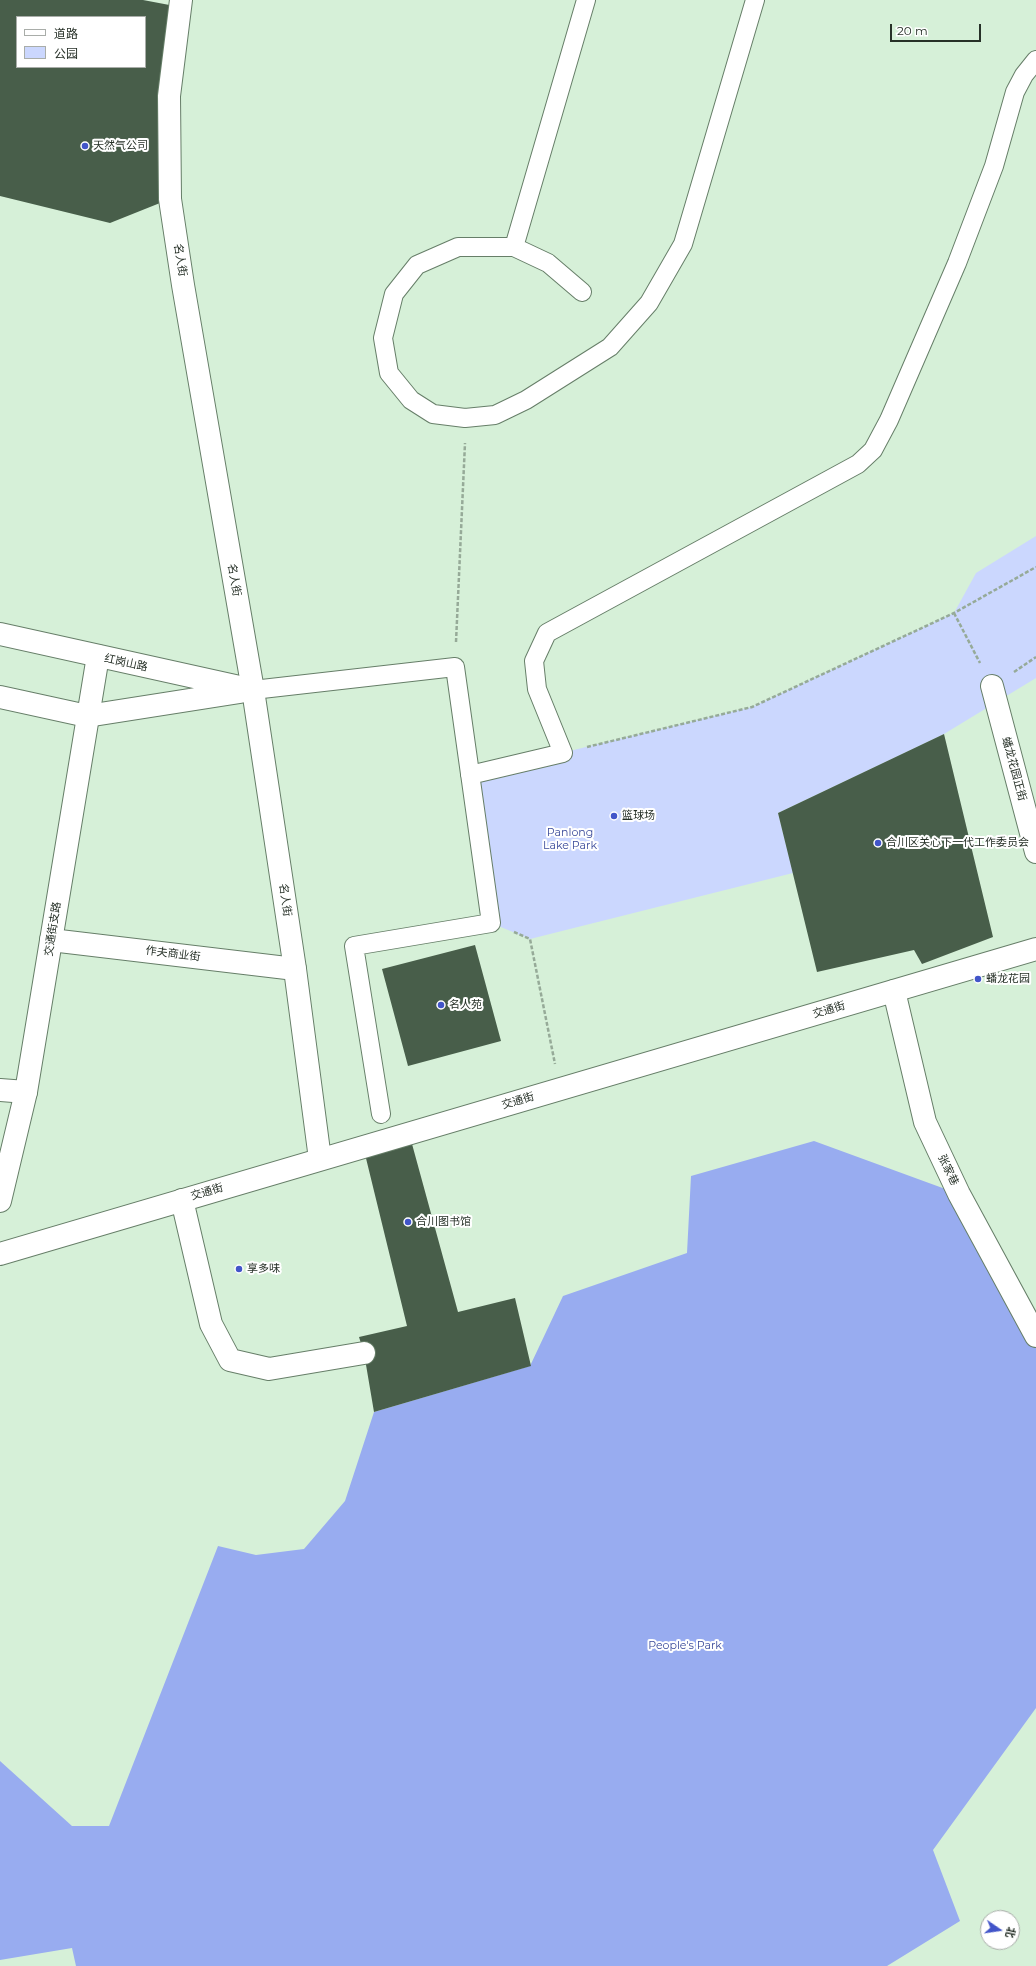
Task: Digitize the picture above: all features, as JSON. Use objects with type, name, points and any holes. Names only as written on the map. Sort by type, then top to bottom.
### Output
[{"type":"street","name":"名人街","points":[[182,0],[169,96],[170,199],[253,690],[295,969],[320,1159]]},
{"type":"street","name":"红岗山路","points":[[0,634],[253,690]]},
{"type":"street","name":"交通街支路","points":[[0,1201],[26,1092],[98,656]]},
{"type":"street","name":"蟠龙花园正街","points":[[992,686],[1036,852]]},
{"type":"street","name":"红岗山路","points":[[0,697],[87,716],[253,690]]},
{"type":"street","name":"作夫商业街","points":[[51,940],[295,969]]},
{"type":"street","name":"交通街","points":[[0,1254],[1036,949]]},
{"type":"street","name":"张家巷","points":[[894,991],[925,1122],[959,1194],[1036,1336]]},
{"type":"street","points":[[0,1090],[26,1092]]},
{"type":"street","points":[[182,1200],[210,1324],[230,1360],[269,1369],[364,1353]]},
{"type":"lane","points":[[514,247],[586,0]]},
{"type":"lane","points":[[582,292],[548,263],[514,247],[458,247],[417,265],[394,294],[383,338],[389,373],[411,400],[433,414],[466,418],[495,415],[526,400],[610,347],[649,303],[683,244],[755,0]]},
{"type":"lane","points":[[470,775],[563,753],[537,689],[534,661],[548,633],[858,464],[872,450],[889,420],[957,263],[994,166],[1015,92],[1024,75],[1036,60]]},
{"type":"lane","name":"红岗山路","points":[[253,690],[455,667]]},
{"type":"lane","points":[[381,1114],[354,946],[491,923],[455,667]]},
{"type":"path","points":[[455,667],[466,418]]},
{"type":"path","points":[[563,753],[752,707],[954,613],[1036,567]]},
{"type":"path","points":[[491,923],[530,939],[560,1089]]},
{"type":"green space","name":"Panlong Lake Park","points":[[1036,536],[1036,678],[944,734],[778,813],[793,873],[530,939],[491,923],[470,775],[752,707],[954,613],[976,573]]},
{"type":"green space","name":"People's Park","points":[[814,1141],[959,1194],[1036,1336],[1036,1708],[933,1850],[960,1921],[887,1966],[76,1966],[72,1948],[0,1960],[0,1761],[72,1826],[109,1826],[218,1546],[256,1555],[304,1549],[345,1501],[374,1412],[530,1366],[563,1296],[687,1253],[691,1176]]},
{"type":"building","name":"天然气公司","points":[[0,0],[143,0],[180,7],[170,199],[110,223],[0,196]]},
{"type":"building","name":"合川区关心下一代工作委员会","points":[[944,734],[993,937],[922,964],[914,950],[817,972],[778,813]]},
{"type":"building","name":"名人苑","points":[[475,945],[501,1041],[408,1066],[382,969]]},
{"type":"building","name":"合川图书馆","points":[[409,1133],[458,1312],[515,1298],[531,1366],[374,1412],[364,1353],[359,1337],[407,1326],[363,1146]]},
{"type":"place","name":"天然气公司","points":[[85,146]]},
{"type":"place","name":"篮球场","points":[[614,816]]},
{"type":"place","name":"合川区关心下一代工作委员会","points":[[878,843]]},
{"type":"place","name":"蟠龙花园","points":[[978,979]]},
{"type":"place","name":"名人苑","points":[[441,1005]]},
{"type":"place","name":"合川图书馆","points":[[408,1222]]},
{"type":"place","name":"享多味","points":[[239,1269]]}]
